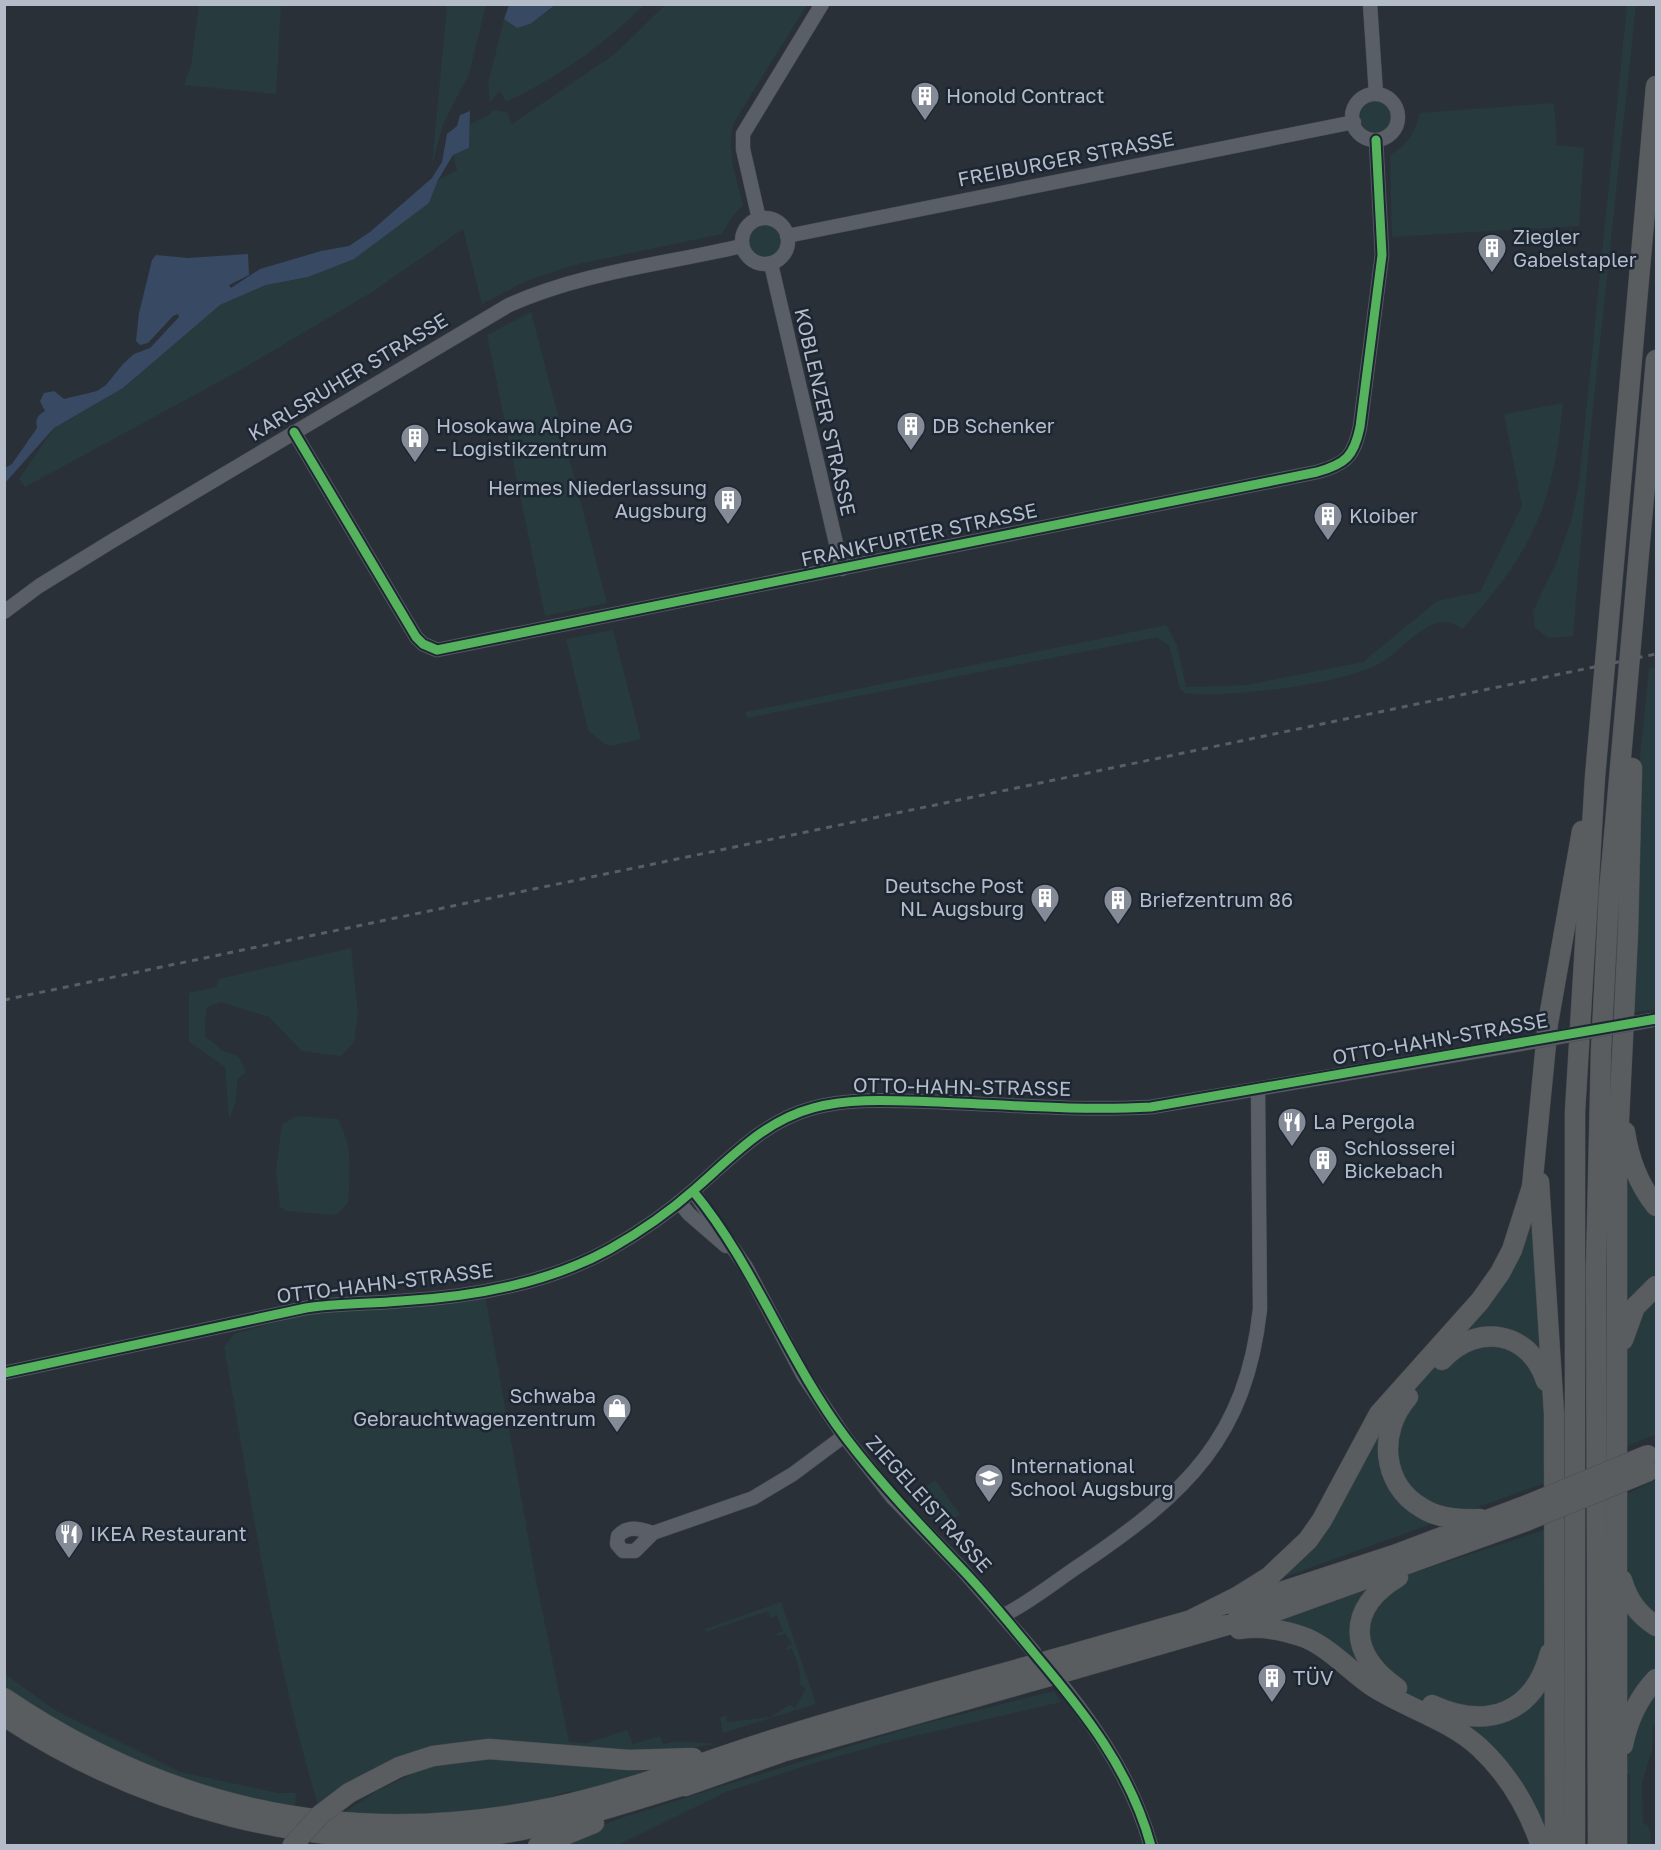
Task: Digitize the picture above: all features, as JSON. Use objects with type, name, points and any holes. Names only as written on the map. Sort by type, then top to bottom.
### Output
[{"type":"highway","points":[[1575,1845],[1575,1112],[1595,777],[1656,86]]},
{"type":"highway","points":[[1598,1845],[1597,1159],[1609,893],[1656,360]]},
{"type":"highway","points":[[1617,1845],[1619,1101],[1628,933],[1632,754],[1627,694]]},
{"type":"highway","points":[[1189,1629],[1269,1577],[1291,1559],[1322,1521],[1379,1414],[1461,1324],[1500,1273],[1522,1223],[1532,1187],[1537,1152],[1542,1069],[1556,972],[1575,862],[1595,777]]},
{"type":"highway","points":[[1619,1101],[1628,1149],[1638,1177],[1656,1206]]},
{"type":"highway","points":[[1537,1152],[1554,1413],[1555,1845]]},
{"type":"highway","points":[[1618,1372],[1631,1315],[1640,1300],[1656,1286]]},
{"type":"highway","points":[[1526,1513],[1492,1519],[1466,1520],[1441,1516],[1424,1510],[1412,1502],[1395,1479],[1389,1463],[1389,1432],[1393,1417],[1448,1353],[1477,1338],[1493,1336],[1521,1345],[1533,1356],[1546,1380],[1554,1413]]},
{"type":"highway","points":[[1556,1634],[1542,1678],[1533,1693],[1521,1705],[1501,1713],[1468,1717],[1415,1698],[1378,1674],[1366,1659],[1359,1628],[1364,1611],[1378,1590],[1526,1513],[1652,1462]]},
{"type":"highway","points":[[1189,1629],[1492,1519]]},
{"type":"highway","points":[[4,1698],[89,1750],[187,1792],[290,1817],[365,1826],[446,1824],[510,1816],[591,1798],[824,1724],[1029,1667],[1070,1663],[1189,1629],[1313,1599],[1459,1547]]},
{"type":"highway","points":[[1617,1556],[1629,1600],[1640,1616],[1656,1626]]},
{"type":"highway","points":[[1189,1629],[1249,1628],[1290,1633],[1320,1646],[1372,1686],[1447,1724],[1478,1746],[1509,1779],[1531,1816],[1541,1845]]},
{"type":"highway","points":[[4,1716],[81,1763],[150,1794],[248,1824],[328,1837],[396,1841],[489,1835],[594,1812],[816,1742],[1029,1667]]},
{"type":"highway","points":[[1617,1777],[1627,1727],[1638,1704],[1656,1679]]},
{"type":"highway","points":[[292,1845],[320,1815],[349,1793],[399,1767],[433,1756],[479,1750],[510,1749],[629,1760],[722,1756]]},
{"type":"highway","points":[[538,1845],[697,1781]]},
{"type":"street","points":[[759,219],[743,148],[743,134],[822,4]]},
{"type":"street","points":[[1370,4],[1376,94]]},
{"type":"street","points":[[1376,94],[1391,100],[1398,114],[1395,129],[1390,135],[1376,140],[1363,136],[1353,122],[1356,105],[1362,99],[1376,94]]},
{"type":"street","name":"FREIBURGER STRASSE","points":[[787,236],[1353,122]]},
{"type":"street","name":"FRANKFURTER STRASSE","points":[[294,432],[416,637],[423,644],[437,650],[1317,472],[1340,464],[1356,446],[1381,272],[1376,140]]},
{"type":"street","points":[[766,218],[779,224],[787,236],[784,254],[771,264],[753,261],[742,246],[747,227],[759,219],[766,218]]},
{"type":"street","name":"KARLSRUHER STRASSE","points":[[4,612],[39,586],[112,541],[474,324],[537,292],[581,279],[742,246]]},
{"type":"street","name":"KOBLENZER STRASSE","points":[[771,264],[842,569]]},
{"type":"street","name":"OTTO-HAHN-STRASSE","points":[[4,1373],[213,1327],[333,1304],[445,1297],[561,1272],[618,1244],[680,1202],[758,1133],[785,1118],[824,1105],[849,1101],[897,1101],[1117,1109],[1174,1105],[1654,1020]]},
{"type":"street","points":[[1004,1615],[1121,1537],[1176,1493],[1216,1444],[1235,1412],[1256,1344],[1260,1309],[1258,1090]]},
{"type":"street","name":"ZIEGELEISTRASSE","points":[[693,1191],[747,1267],[803,1375],[844,1436],[892,1497],[1004,1615],[1029,1667]]},
{"type":"street","name":"ZIEGELEISTRASSE","points":[[680,1202],[689,1214],[747,1267]]},
{"type":"street","points":[[652,1533],[753,1498],[793,1474],[844,1436]]},
{"type":"street","points":[[1062,1685],[1092,1722],[1117,1762],[1138,1808],[1151,1845]]},
{"type":"green space","points":[[199,5],[281,5],[276,94],[184,85],[191,65]]},
{"type":"green space","points":[[447,5],[486,5],[469,74],[443,124],[432,165]]},
{"type":"green space","points":[[555,5],[644,5],[613,34],[562,71],[506,102],[500,91],[490,102],[488,84],[504,19],[517,28]]},
{"type":"green space","points":[[665,5],[807,5],[734,122],[731,153],[743,205],[732,217],[722,234],[574,265],[526,281],[482,304],[463,229],[372,292],[237,372],[25,487],[19,479],[54,428],[123,388],[220,305],[266,285],[308,277],[429,203],[438,180],[457,170],[453,155],[469,148],[470,124],[488,116],[493,110],[507,112],[512,124],[615,54]]},
{"type":"green space","points":[[1627,5],[1636,5],[1589,446],[1573,636],[1549,638],[1535,628],[1533,611],[1557,561],[1571,522],[1579,483]]},
{"type":"green space","points":[[1376,101],[1387,106],[1392,117],[1387,128],[1376,133],[1365,128],[1360,117],[1365,106]]},
{"type":"green space","points":[[1554,103],[1557,145],[1584,148],[1579,226],[1392,237],[1390,155],[1402,147],[1410,137],[1420,113]]},
{"type":"green space","points":[[765,225],[777,229],[781,241],[777,253],[765,257],[753,253],[749,241],[753,229]]},
{"type":"green space","points":[[531,312],[607,603],[545,616],[487,335]]},
{"type":"green space","points":[[1563,403],[1553,471],[1545,499],[1522,552],[1506,577],[1462,629],[1451,623],[1441,622],[1430,625],[1391,656],[1364,670],[1286,688],[1229,694],[1185,693],[1180,689],[1169,645],[1157,638],[747,718],[746,712],[1166,625],[1177,645],[1186,687],[1246,685],[1363,662],[1437,601],[1480,592],[1522,506],[1504,414]]},
{"type":"green space","points":[[613,630],[641,739],[611,746],[603,743],[588,730],[566,639]]},
{"type":"green space","points":[[1656,667],[1656,1009],[1631,1013],[1638,777],[1649,668]]},
{"type":"green space","points":[[351,948],[358,1013],[354,1042],[341,1056],[302,1051],[269,1017],[221,1002],[206,1008],[205,1036],[222,1050],[239,1057],[246,1072],[238,1079],[235,1104],[229,1119],[225,1067],[189,1042],[189,993],[216,987],[219,979]]},
{"type":"green space","points":[[297,1116],[338,1119],[343,1129],[349,1160],[348,1203],[336,1215],[286,1211],[280,1207],[276,1170],[282,1124]]},
{"type":"green space","points":[[1626,1159],[1656,1212],[1656,1281],[1625,1313]]},
{"type":"green space","points":[[1531,1210],[1543,1388],[1545,1483],[1276,1580],[1381,1419],[1453,1337]]},
{"type":"green space","points":[[1656,1290],[1656,1434],[1625,1447],[1624,1355],[1634,1311]]},
{"type":"green space","points":[[485,1295],[535,1575],[569,1742],[587,1743],[627,1730],[633,1744],[660,1736],[663,1744],[678,1741],[718,1744],[637,1754],[470,1744],[318,1805],[288,1693],[276,1635],[224,1347],[234,1334],[314,1312],[350,1308],[407,1309]]},
{"type":"green space","points":[[935,1480],[960,1514],[943,1527],[917,1493]]},
{"type":"green space","points":[[1656,1480],[1656,1621],[1628,1587],[1627,1494]]},
{"type":"green space","points":[[1544,1530],[1546,1840],[1459,1726],[1257,1624],[1285,1614],[1317,1608],[1342,1596]]},
{"type":"green space","points":[[781,1602],[816,1704],[723,1733],[720,1718],[726,1715],[727,1722],[771,1717],[790,1704],[795,1708],[806,1688],[800,1685],[797,1662],[791,1648],[787,1650],[786,1648],[792,1644],[785,1633],[779,1636],[776,1634],[783,1631],[777,1615],[770,1618],[768,1611],[706,1632],[705,1629]]},
{"type":"green space","points":[[1625,1605],[1656,1631],[1656,1667],[1625,1710]]},
{"type":"green space","points":[[4,1673],[53,1709],[180,1772],[278,1793],[296,1793],[295,1811],[150,1772],[5,1691]]},
{"type":"green space","points":[[1656,1683],[1656,1724],[1653,1726],[1652,1751],[1642,1782],[1643,1823],[1649,1826],[1651,1839],[1650,1845],[1630,1845],[1630,1775],[1626,1774],[1629,1743]]},
{"type":"green space","points":[[1054,1691],[1061,1702],[889,1742],[811,1764],[726,1792],[618,1845],[549,1846],[624,1817],[915,1726]]},
{"type":"green space","points":[[501,1757],[667,1767],[582,1794],[570,1791],[526,1804],[523,1809],[334,1819],[377,1791],[433,1764]]},
{"type":"water","points":[[509,4],[555,5],[530,24],[517,28],[504,19]]},
{"type":"water","points":[[470,111],[469,148],[453,155],[438,180],[429,203],[354,259],[308,277],[266,285],[220,305],[123,388],[54,428],[5,483],[5,468],[12,464],[37,428],[38,418],[45,411],[40,401],[44,393],[54,391],[64,399],[97,391],[106,385],[134,354],[150,348],[179,317],[178,314],[173,316],[148,343],[140,345],[136,341],[139,313],[152,260],[156,255],[188,258],[248,254],[249,275],[229,285],[231,288],[260,269],[321,251],[349,246],[370,232],[432,178],[442,162],[447,134],[457,126],[460,115]]},
{"type":"railway","points":[[4,1000],[1656,654]]},
{"type":"cycle path","points":[[294,432],[416,637],[423,644],[437,650],[1317,472],[1335,466],[1347,457],[1355,445],[1360,427],[1382,255],[1376,140]]},
{"type":"cycle path","points":[[4,1373],[306,1308],[455,1296],[509,1286],[561,1271],[586,1261],[632,1236],[685,1197],[764,1131],[795,1114],[813,1108],[859,1101],[1072,1108],[1151,1107],[1656,1019]]},
{"type":"cycle path","points":[[693,1191],[735,1250],[806,1377],[846,1438],[901,1504],[989,1598],[1087,1720],[1118,1767],[1131,1792],[1151,1846]]},
{"type":"place","name":"Honold Contract","points":[[925,122]]},
{"type":"place","name":"Ziegler Gabelstapler","points":[[1492,274]]},
{"type":"place","name":"DB Schenker","points":[[911,452]]},
{"type":"place","name":"Hosokawa Alpine AG – Logistikzentrum","points":[[415,464]]},
{"type":"place","name":"Hermes Niederlassung Augsburg","points":[[728,526]]},
{"type":"place","name":"Kloiber","points":[[1328,542]]},
{"type":"place","name":"Deutsche Post NL Augsburg","points":[[1045,924]]},
{"type":"place","name":"Briefzentrum 86","points":[[1118,926]]},
{"type":"place","name":"La Pergola","points":[[1292,1148]]},
{"type":"place","name":"Schlosserei Bickebach","points":[[1323,1186]]},
{"type":"place","name":"Schwaba Gebrauchtwagenzentrum","points":[[617,1434]]},
{"type":"place","name":"International School Augsburg","points":[[989,1504]]},
{"type":"place","name":"IKEA Restaurant","points":[[69,1560]]},
{"type":"place","name":"TÜV","points":[[1272,1704]]}]
